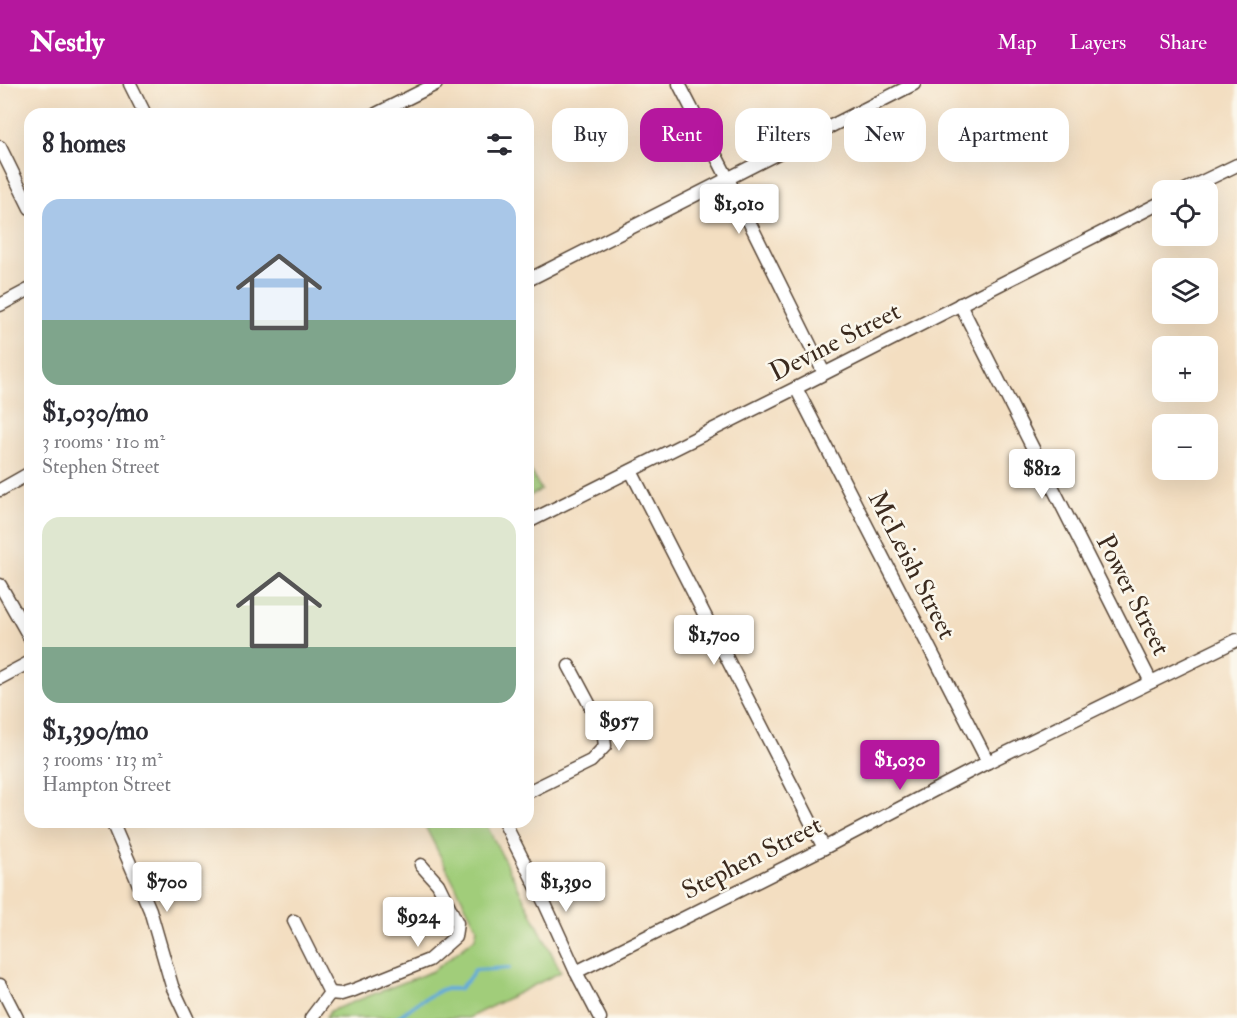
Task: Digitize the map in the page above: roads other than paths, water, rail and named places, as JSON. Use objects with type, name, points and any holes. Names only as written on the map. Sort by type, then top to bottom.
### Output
[{"type":"street","points":[[130,84],[142,108]]},
{"type":"street","points":[[388,108],[435,84]]},
{"type":"street","points":[[679,84],[824,373]]},
{"type":"street","points":[[534,277],[915,84]]},
{"type":"street","points":[[0,147],[24,196]]},
{"type":"street","points":[[1206,180],[1237,165]]},
{"type":"street","name":"Devine Street","points":[[534,519],[1152,207]]},
{"type":"street","points":[[0,304],[24,292]]},
{"type":"street","name":"Power Street","points":[[960,304],[1151,682]]},
{"type":"street","name":"McLeish Street","points":[[796,388],[988,762]]},
{"type":"street","points":[[631,471],[824,848]]},
{"type":"street","points":[[0,490],[24,476]]},
{"type":"street","points":[[0,585],[24,627]]},
{"type":"street","name":"Stephen Street","points":[[576,972],[824,848],[988,762],[1237,640]]},
{"type":"street","points":[[0,678],[24,665]]},
{"type":"street","points":[[534,789],[591,761],[605,746],[603,730],[569,666]]},
{"type":"street","points":[[117,828],[150,910],[172,986],[187,1018]]},
{"type":"street","points":[[507,828],[600,1018]]},
{"type":"street","points":[[330,993],[341,994],[354,990],[429,960],[455,937],[457,923],[438,884],[421,866]]},
{"type":"street","points":[[294,921],[330,993]]},
{"type":"street","points":[[0,985],[17,1018]]},
{"type":"street","points":[[311,1018],[330,993]]},
{"type":"waterway","points":[[397,1018],[417,1003],[443,989],[459,989],[475,970],[509,968]]}]
